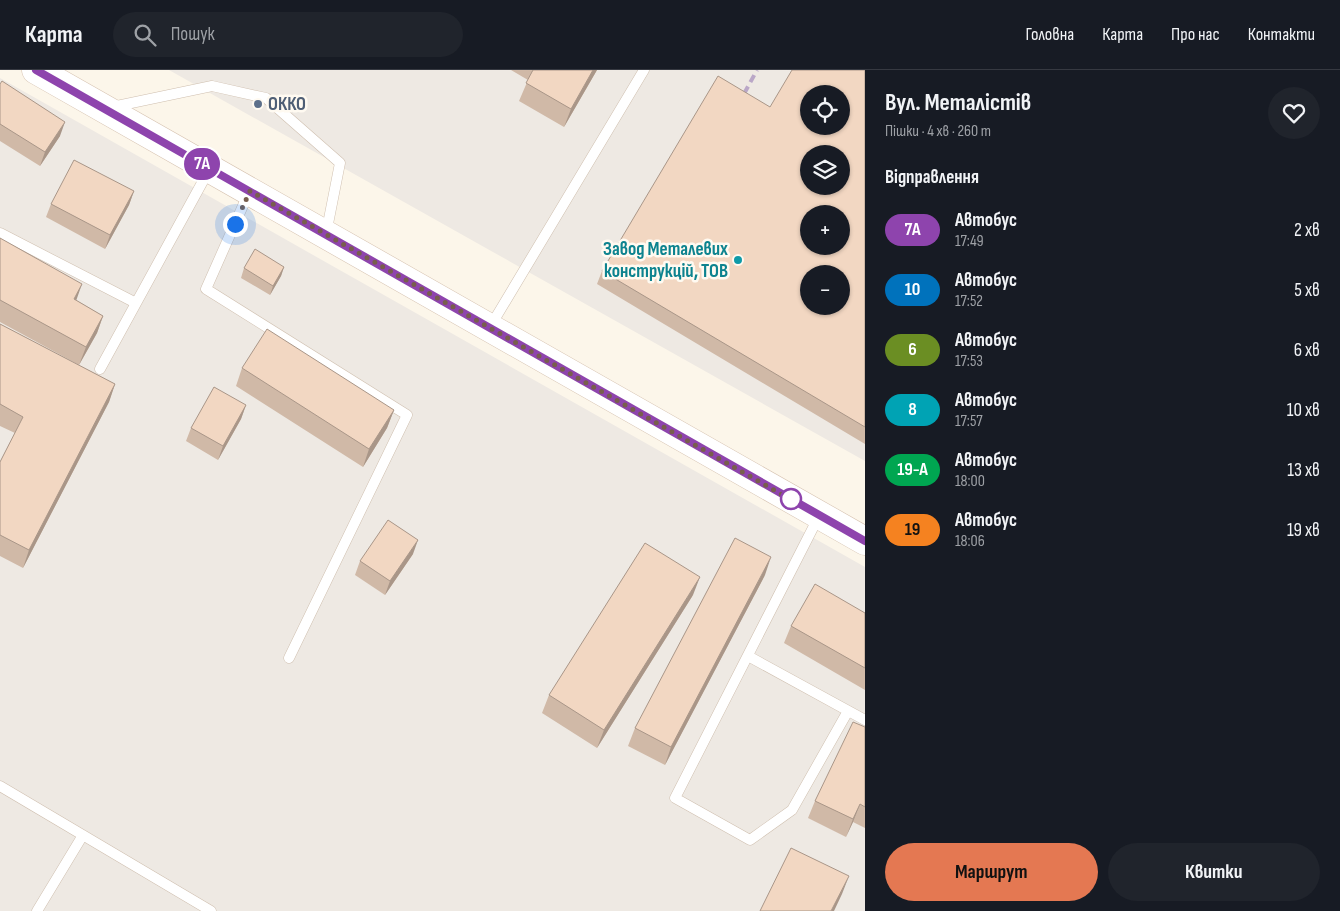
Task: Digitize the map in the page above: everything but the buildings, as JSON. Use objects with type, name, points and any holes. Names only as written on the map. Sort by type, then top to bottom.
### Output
[{"type":"main road","points":[[36,70],[865,541]]},
{"type":"lane","points":[[490,328],[644,70]]},
{"type":"lane","points":[[104,108],[212,86],[266,98],[340,163],[326,235]]},
{"type":"lane","points":[[100,369],[210,169]]},
{"type":"lane","points":[[250,191],[206,289],[407,414],[290,658]]},
{"type":"lane","points":[[0,232],[136,303]]},
{"type":"lane","points":[[819,515],[676,798],[750,840],[792,810],[848,711]]},
{"type":"lane","points":[[748,656],[865,720]]},
{"type":"lane","points":[[0,786],[211,911]]},
{"type":"lane","points":[[37,911],[83,835]]},
{"type":"shaded area","points":[[169,70],[865,70],[865,461]]},
{"type":"shaded area","points":[[0,78],[865,567],[865,911],[0,911]]},
{"type":"railway","points":[[738,105],[757,70]]},
{"type":"bus line","name":"7А","points":[[36,70],[865,541]]},
{"type":"place","name":"ОККО","points":[[258,104]]},
{"type":"place","name":"Завод Металевих конструкцій, ТОВ","points":[[738,260]]},
{"type":"route","points":[[235,224],[250,191],[795,502],[791,499]]}]
